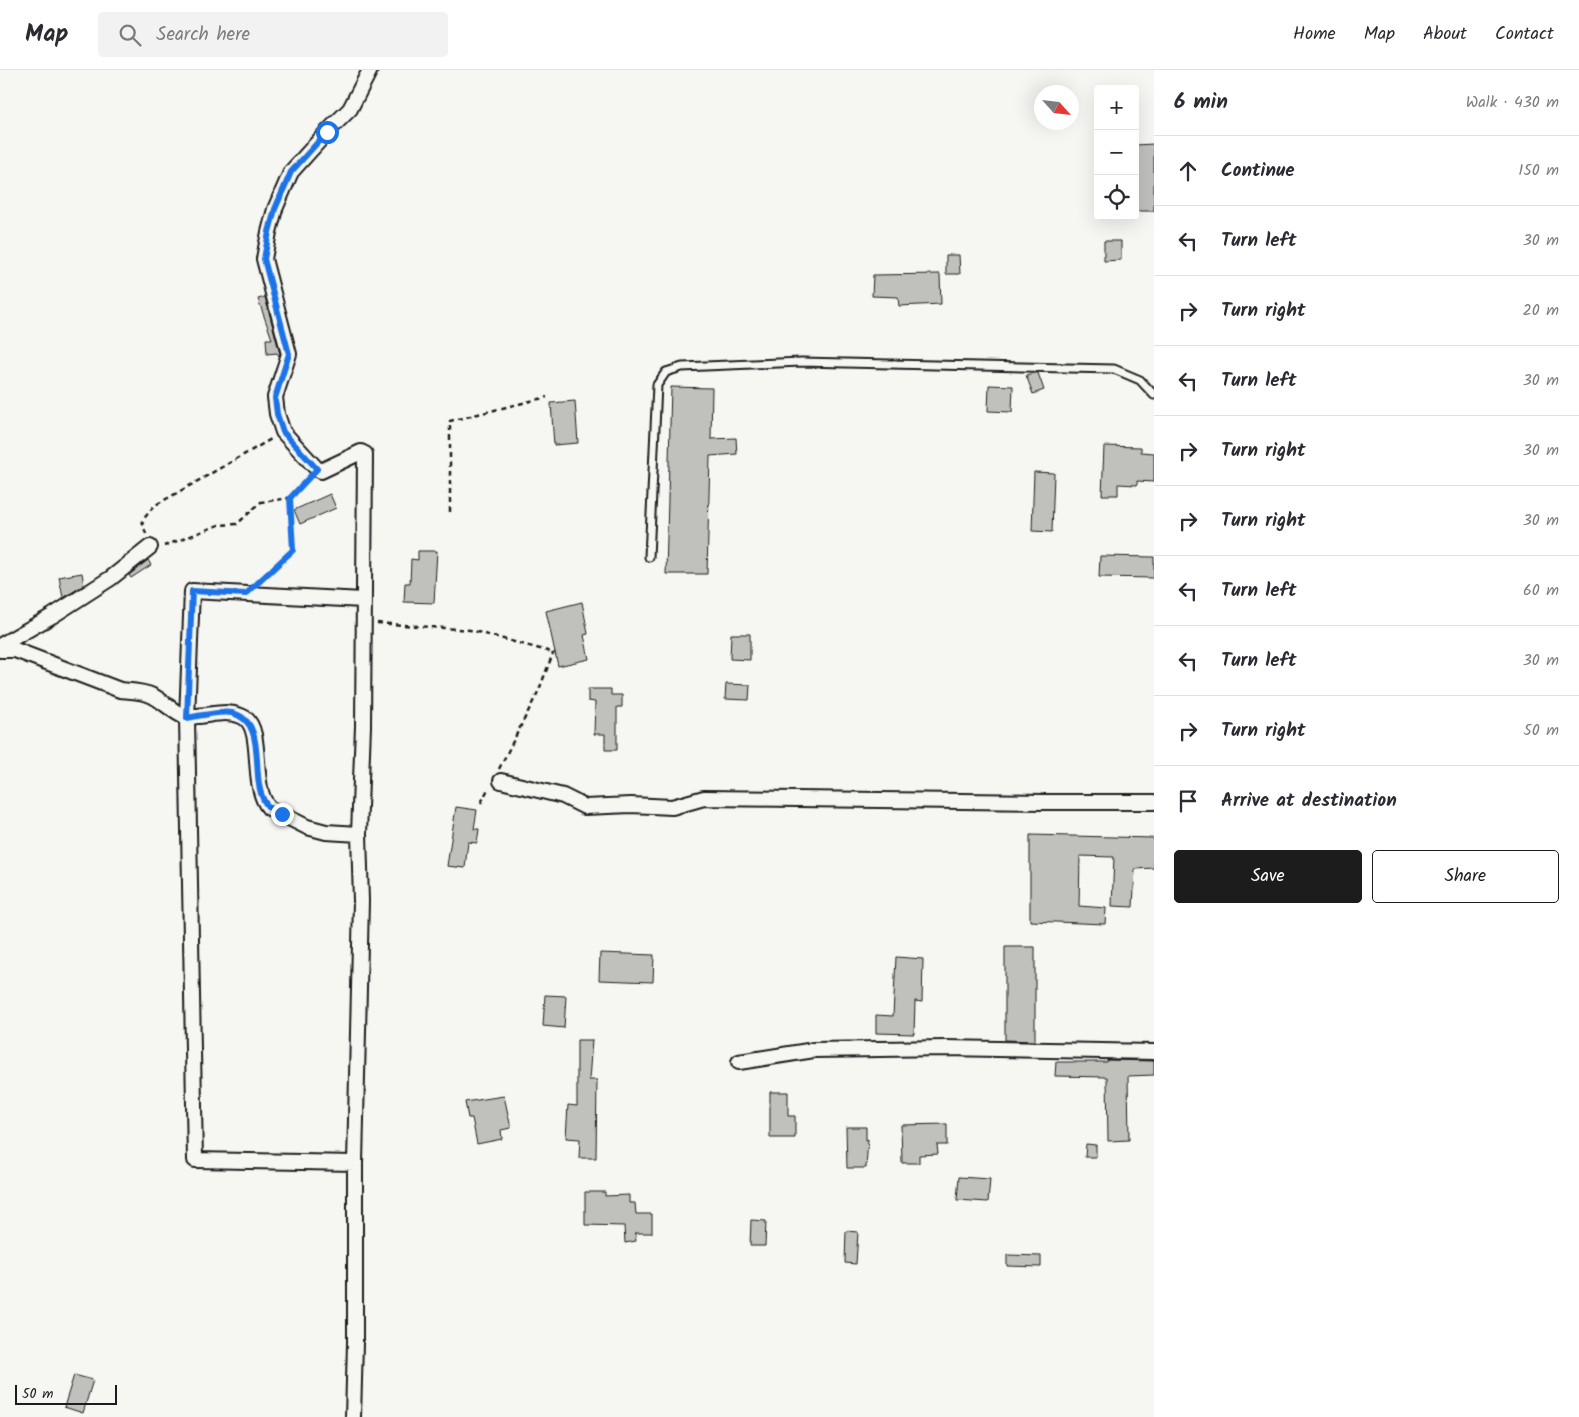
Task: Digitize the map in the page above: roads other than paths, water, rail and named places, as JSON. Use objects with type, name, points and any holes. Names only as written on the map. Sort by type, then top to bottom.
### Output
[{"type":"street","points":[[353,1417],[355,1162],[361,901],[359,834],[363,726],[365,454],[361,452],[321,471],[283,432],[277,414],[275,398],[289,354],[264,259],[275,209],[291,172],[350,109],[370,70]]},
{"type":"street","points":[[150,547],[111,578],[52,616],[1,645],[0,650],[15,650],[120,690],[137,691],[152,695],[187,718],[231,712],[246,719],[251,726],[257,751],[259,785],[265,804],[269,808],[307,827],[326,832],[359,834]]},
{"type":"street","points":[[355,1162],[195,1160],[187,718],[192,591],[364,600]]},
{"type":"street","points":[[495,781],[563,796],[585,807],[631,805],[672,808],[704,798],[1154,802]]},
{"type":"street","points":[[739,1062],[814,1050],[946,1048],[1154,1052]]},
{"type":"lane","points":[[649,556],[656,386],[666,372],[682,367],[802,362],[1114,369],[1140,380],[1154,395]]}]
